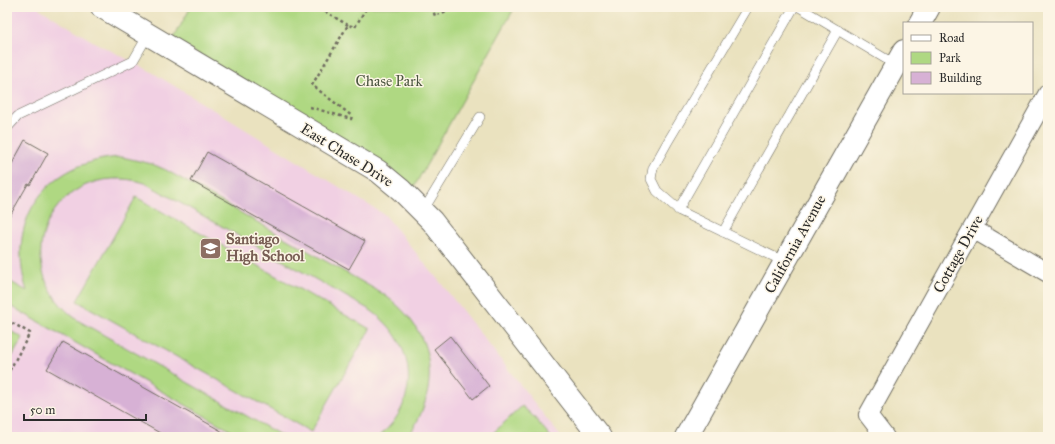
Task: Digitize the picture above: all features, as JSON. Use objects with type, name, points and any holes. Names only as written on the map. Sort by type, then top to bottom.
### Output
[{"type":"street","name":"East Chase Drive","points":[[102,7],[378,171],[401,190],[432,220],[600,437]]},
{"type":"street","points":[[921,22],[929,7]]},
{"type":"street","name":"California Avenue","points":[[686,437],[900,58]]},
{"type":"street","name":"Cottage Drive","points":[[886,437],[868,415],[1048,93]]},
{"type":"street","points":[[973,229],[1048,273]]},
{"type":"lane","points":[[748,7],[653,168],[651,179],[657,191],[678,210],[785,262]]},
{"type":"lane","points":[[678,210],[794,7]]},
{"type":"lane","points":[[799,7],[838,30],[900,58]]},
{"type":"lane","points":[[723,232],[838,30]]},
{"type":"lane","points":[[7,128],[18,116],[133,61],[148,35]]},
{"type":"lane","points":[[423,211],[480,117]]},
{"type":"path","points":[[327,7],[324,11],[348,25],[355,27],[367,7]]},
{"type":"path","points":[[432,7],[436,16],[451,9],[451,7]]},
{"type":"path","points":[[305,106],[351,119],[352,116],[312,85],[348,25]]},
{"type":"path","points":[[7,320],[30,333],[7,375]]},
{"type":"shaded area","name":"Santiago High School","points":[[7,7],[37,7],[94,42],[150,71],[385,215],[440,282],[561,437],[7,437]]},
{"type":"green space","name":"Chase Park","points":[[191,7],[515,7],[414,187],[377,160],[173,39]]},
{"type":"green space","points":[[122,157],[152,164],[166,170],[380,292],[398,306],[412,322],[422,339],[428,358],[429,377],[426,397],[419,417],[408,437],[378,437],[393,422],[402,406],[408,389],[408,371],[404,354],[397,337],[385,323],[370,310],[145,183],[113,179],[85,185],[63,200],[48,221],[41,246],[43,272],[55,298],[79,321],[284,437],[242,437],[7,304],[7,285],[9,281],[27,291],[21,265],[22,240],[27,218],[38,198],[53,182],[73,169],[96,161]]},
{"type":"green space","points":[[136,197],[370,329],[311,432],[77,301]]},
{"type":"green space","points":[[7,329],[23,338],[7,365]]},
{"type":"green space","points":[[522,406],[533,416],[551,437],[489,437]]},
{"type":"building","points":[[25,140],[48,153],[7,221],[7,173]]},
{"type":"building","points":[[207,152],[365,241],[349,269],[191,181]]},
{"type":"building","points":[[450,336],[489,386],[473,399],[434,349]]},
{"type":"building","points":[[63,342],[232,437],[167,437],[47,369]]},
{"type":"place","name":"Santiago High School","points":[[210,248]]}]
